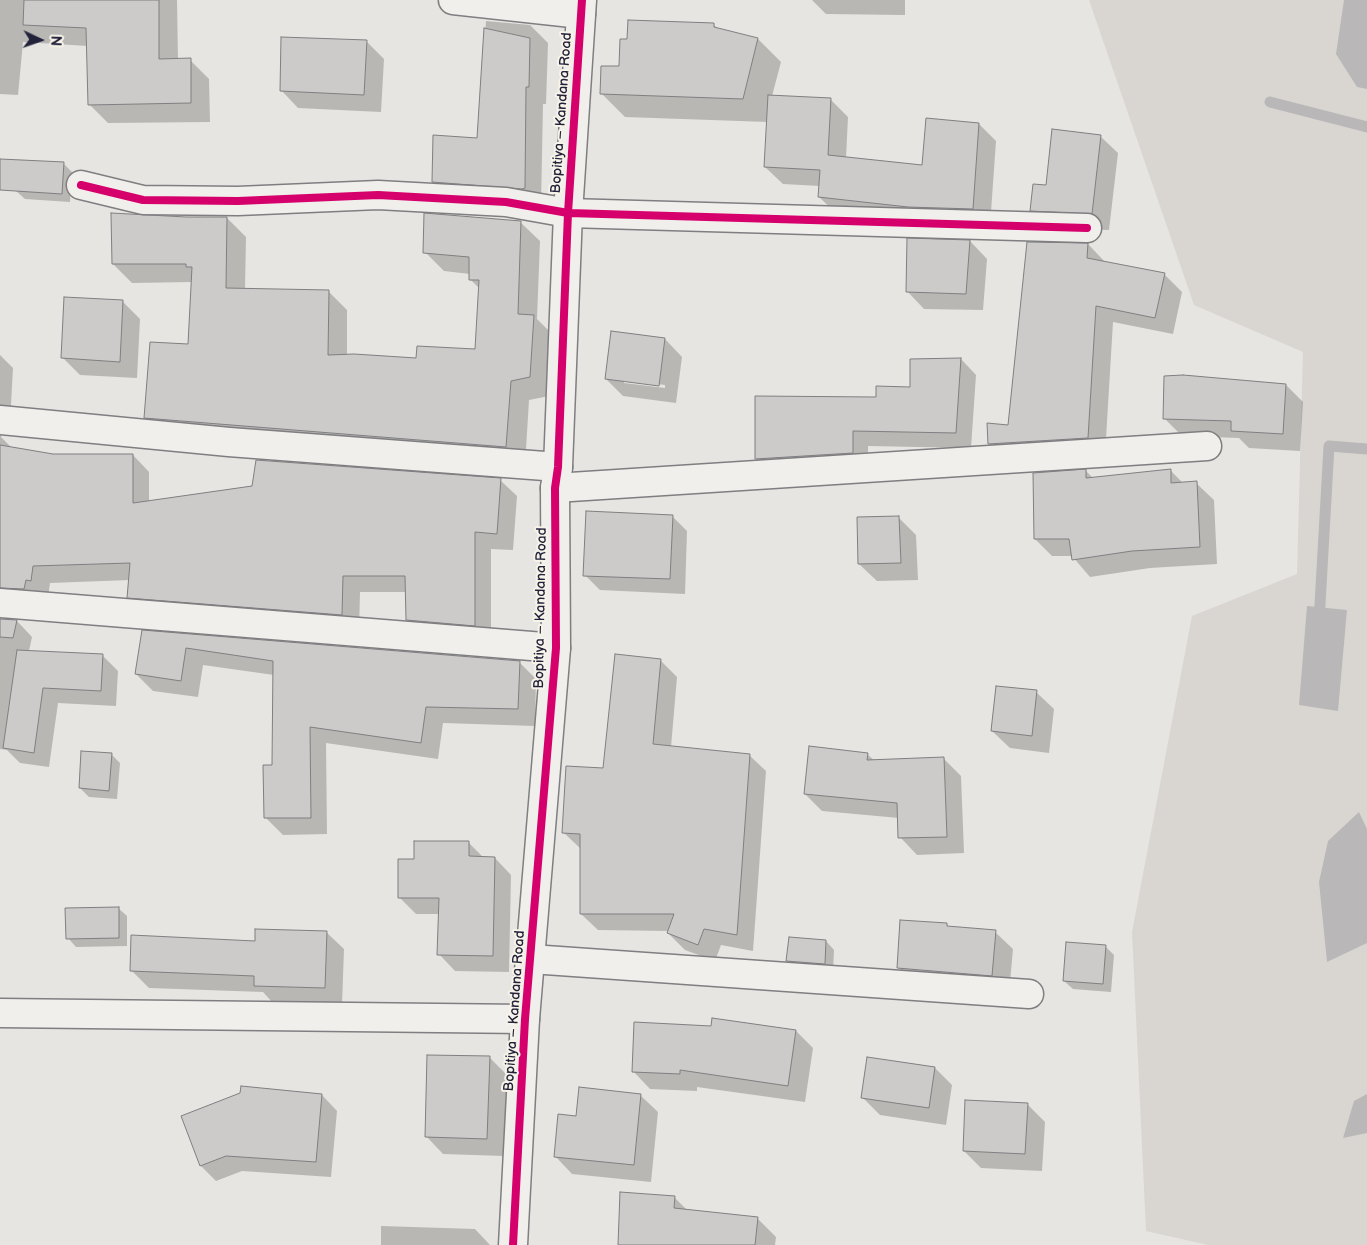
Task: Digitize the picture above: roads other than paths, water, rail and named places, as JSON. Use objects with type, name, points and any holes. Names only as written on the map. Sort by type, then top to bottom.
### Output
[{"type":"street","points":[[453,0],[581,7]]},
{"type":"street","name":"Bopitiya – Kandana Road","points":[[512,1245],[525,1018],[556,648],[557,478],[568,213],[581,7]]},
{"type":"street","points":[[81,184],[143,200],[238,201],[378,195],[506,202],[568,213],[1087,228]]},
{"type":"street","points":[[0,420],[229,442],[557,478],[1207,446]]},
{"type":"street","points":[[0,603],[556,648]]},
{"type":"street","points":[[531,959],[1029,994]]},
{"type":"street","points":[[0,1013],[525,1018]]},
{"type":"waterway","points":[[1270,102],[1367,127]]},
{"type":"waterway","points":[[1319,622],[1329,446],[1367,449]]}]
